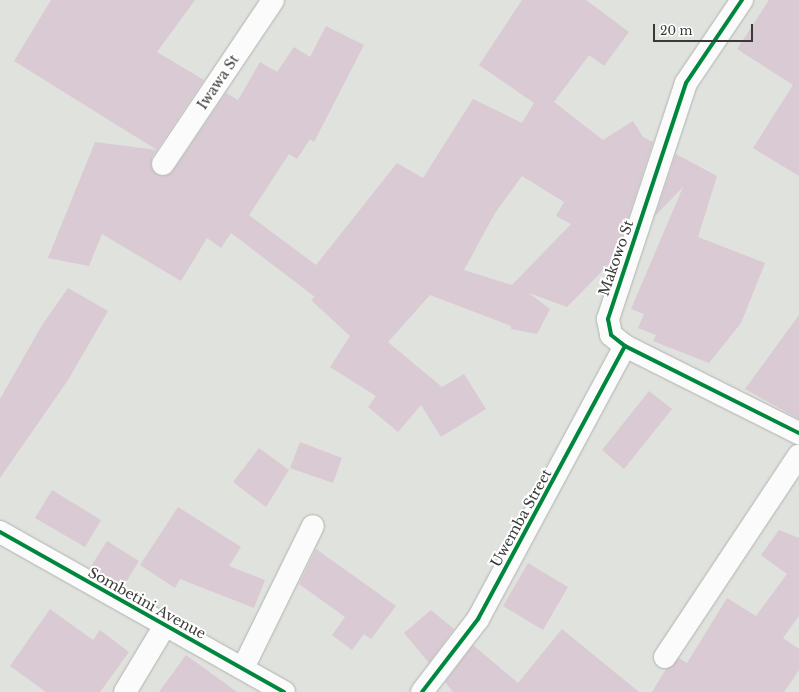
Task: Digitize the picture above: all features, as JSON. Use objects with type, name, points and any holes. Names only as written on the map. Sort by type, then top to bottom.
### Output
[{"type":"street","name":"Iwawa St","points":[[163,164],[273,0]]},
{"type":"street","name":"Makowo St","points":[[742,0],[686,83],[678,103],[608,320],[611,335],[625,346],[799,433]]},
{"type":"street","name":"Uwemba Street","points":[[422,692],[478,619],[625,346]]},
{"type":"street","points":[[665,657],[799,455]]},
{"type":"street","points":[[243,668],[313,526]]},
{"type":"street","name":"Sombetini Avenue","points":[[0,532],[164,627],[243,668],[284,692]]},
{"type":"street","points":[[125,692],[164,627]]},
{"type":"building","points":[[51,0],[195,0],[157,52],[204,80],[157,150],[14,61]]},
{"type":"building","points":[[522,0],[586,0],[629,32],[604,66],[589,55],[554,102],[603,140],[633,121],[643,137],[653,142],[615,258],[567,307],[529,293],[550,309],[537,334],[511,329],[511,326],[430,295],[388,342],[442,387],[464,374],[486,409],[441,437],[421,405],[398,432],[368,407],[376,396],[330,367],[350,336],[311,300],[315,297],[231,233],[221,248],[207,238],[181,281],[102,234],[89,266],[48,258],[95,142],[157,150],[152,157],[152,169],[162,176],[173,171],[226,93],[238,100],[260,62],[277,72],[294,47],[310,57],[326,26],[364,45],[314,142],[310,139],[297,159],[289,154],[249,215],[316,265],[397,163],[423,178],[473,99],[522,123],[534,103],[479,65]],"holes":[[[522,176],[564,202],[556,216],[571,224],[512,285],[464,270],[495,213]]]},
{"type":"building","points":[[769,0],[799,0],[799,176],[753,148],[793,85],[737,49]]},
{"type":"building","points":[[676,154],[717,176],[698,237],[765,263],[741,323],[709,363],[653,341],[656,335],[638,328],[644,314],[631,309],[683,187],[655,216]]},
{"type":"building","points":[[68,288],[108,311],[68,380],[0,478],[0,399],[42,325]]},
{"type":"building","points":[[799,315],[799,419],[745,389]]},
{"type":"building","points":[[649,391],[672,409],[624,469],[602,450]]},
{"type":"building","points":[[300,442],[342,458],[333,483],[290,468]]},
{"type":"building","points":[[259,448],[289,470],[266,507],[233,482]]},
{"type":"building","points":[[52,490],[101,520],[85,547],[35,518]]},
{"type":"building","points":[[178,507],[241,547],[229,566],[265,580],[254,608],[180,579],[175,588],[140,565]]},
{"type":"building","points":[[779,530],[799,538],[799,616],[783,638],[799,649],[799,670],[784,692],[652,692],[666,669],[679,658],[687,663],[727,598],[756,616],[787,574],[761,555]]},
{"type":"building","points":[[107,541],[139,561],[123,587],[90,568]]},
{"type":"building","points":[[316,549],[396,606],[371,639],[364,634],[352,650],[332,635],[345,617],[299,584]]},
{"type":"building","points":[[528,563],[568,587],[543,630],[503,606]]},
{"type":"building","points":[[50,609],[93,640],[100,630],[129,652],[100,692],[46,692],[10,666]]},
{"type":"building","points":[[431,610],[454,629],[429,663],[404,633]]},
{"type":"building","points":[[562,629],[639,692],[453,692],[445,682],[473,645],[518,683]]},
{"type":"building","points":[[186,655],[237,692],[159,692]]},
{"type":"cycle path","points":[[742,0],[686,83],[608,319],[611,335],[625,346],[799,433]]},
{"type":"cycle path","points":[[422,692],[478,619],[625,346]]},
{"type":"cycle path","points":[[0,532],[284,692]]}]
